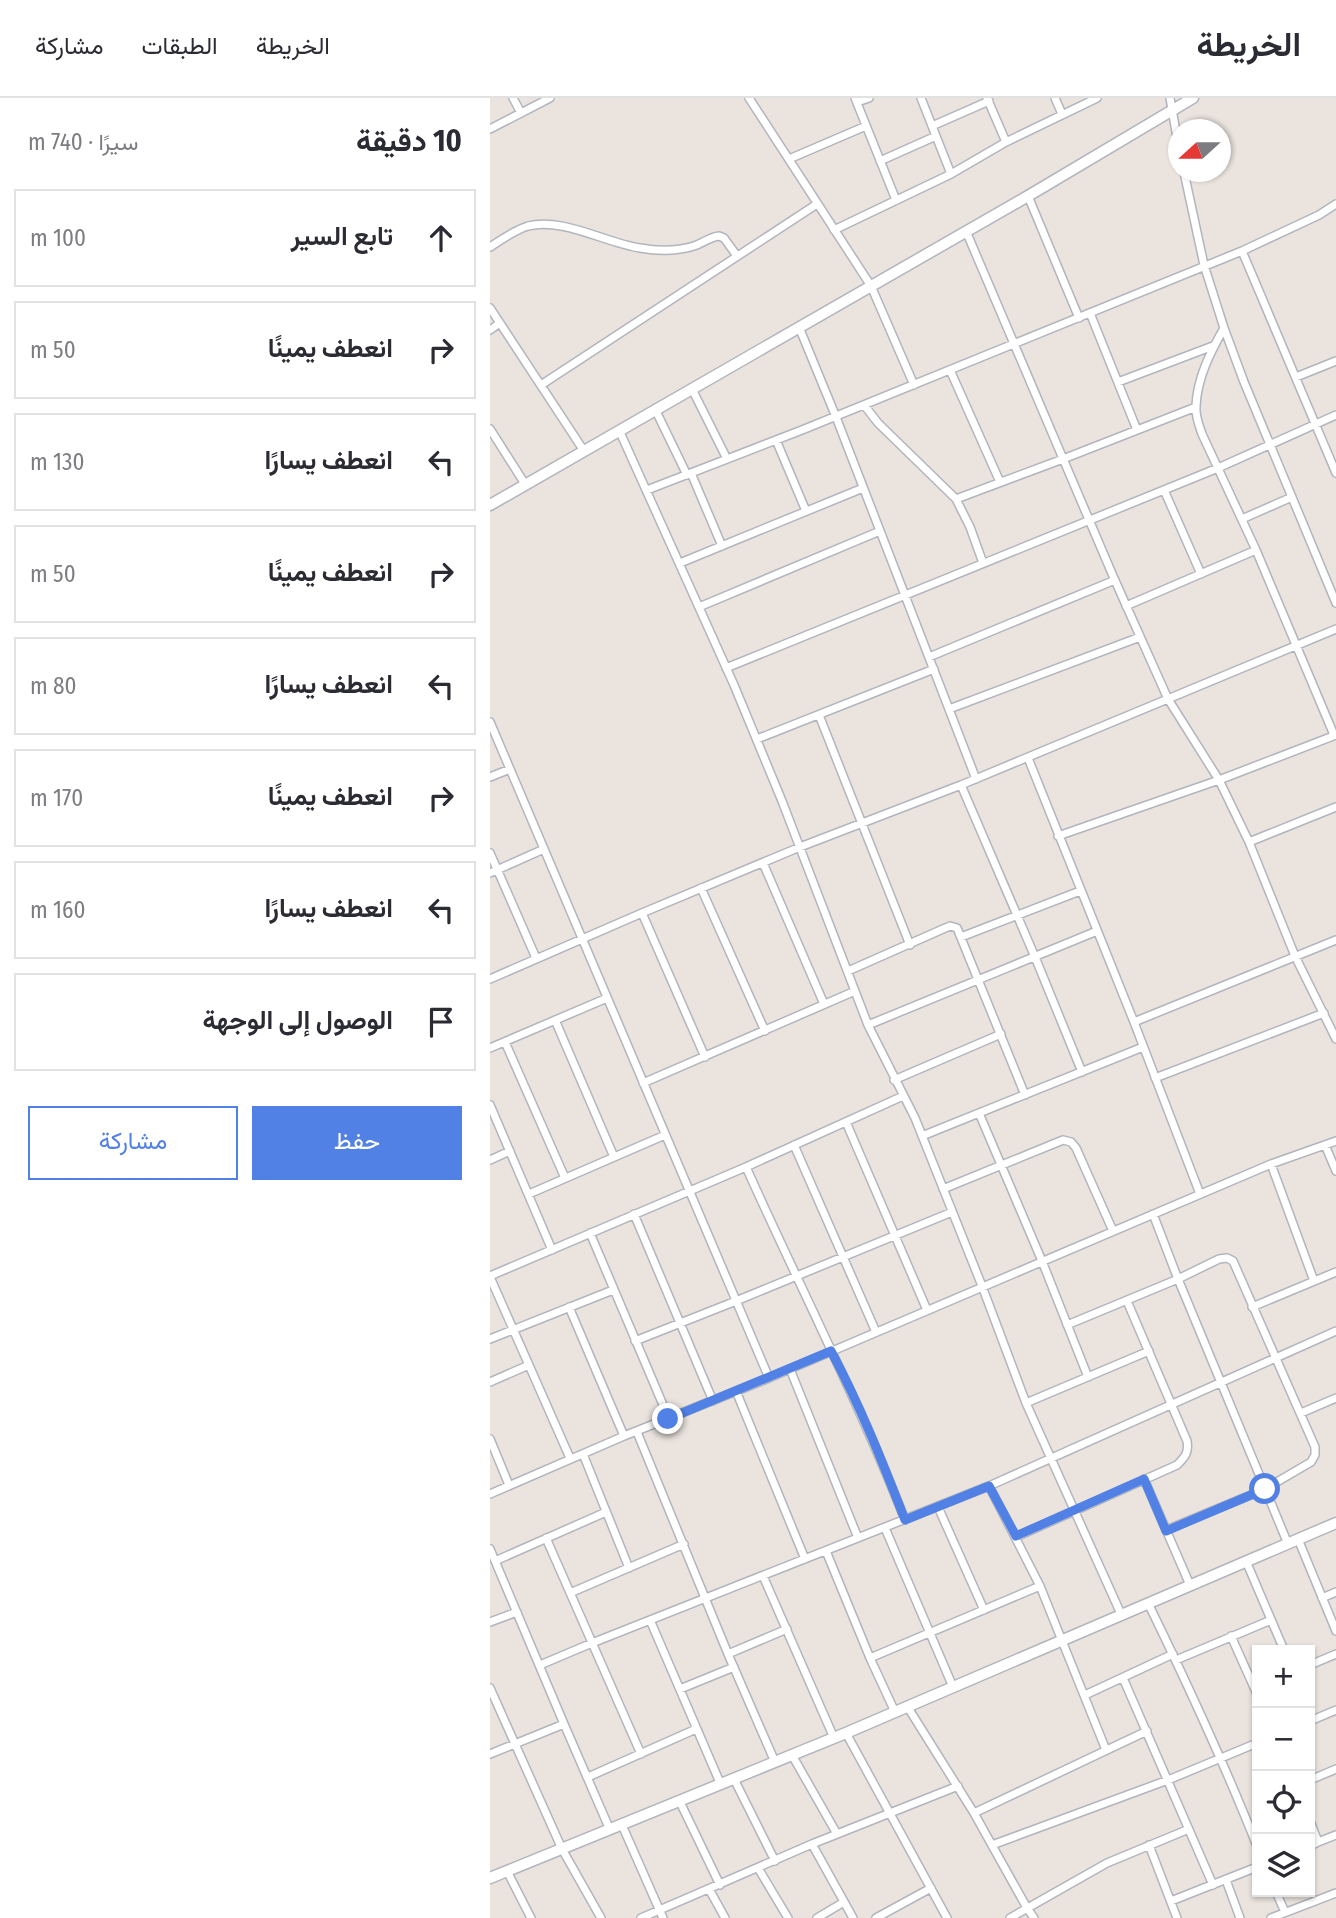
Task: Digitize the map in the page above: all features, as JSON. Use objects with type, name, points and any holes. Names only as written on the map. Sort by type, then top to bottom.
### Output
[{"type":"street","points":[[513,98],[521,113]]},
{"type":"street","points":[[490,129],[550,98]]},
{"type":"street","points":[[749,98],[871,286],[914,385]]},
{"type":"street","points":[[869,98],[856,100],[896,200]]},
{"type":"street","points":[[921,98],[951,174]]},
{"type":"street","points":[[1055,98],[1062,114]]},
{"type":"street","points":[[834,230],[951,174],[1006,142],[1097,98]]},
{"type":"street","points":[[1170,98],[1174,119]]},
{"type":"street","points":[[490,505],[1028,196],[1193,98]]},
{"type":"street","points":[[932,126],[988,99],[1006,142]]},
{"type":"street","points":[[789,159],[866,125]]},
{"type":"street","points":[[880,161],[936,136]]},
{"type":"street","points":[[1186,182],[1204,265],[1224,328],[1336,603]]},
{"type":"street","points":[[1028,196],[1079,318]]},
{"type":"street","points":[[541,385],[817,204]]},
{"type":"street","points":[[647,491],[1242,251],[1336,205]]},
{"type":"street","points":[[490,247],[517,231],[544,225],[560,226],[640,248],[658,250],[684,249],[719,236],[724,238],[737,256]]},
{"type":"street","points":[[966,230],[1168,699],[1219,780],[1249,842],[1295,956],[1336,1039]]},
{"type":"street","points":[[1242,251],[1336,473]]},
{"type":"street","points":[[490,307],[584,450]]},
{"type":"street","points":[[1090,313],[1138,430]]},
{"type":"street","points":[[490,330],[500,323]]},
{"type":"street","points":[[799,327],[976,779]]},
{"type":"street","points":[[1058,836],[1219,780],[1335,735],[1197,419],[1196,407],[1203,373],[1213,346],[1224,328]]},
{"type":"street","points":[[1118,382],[1213,346]]},
{"type":"street","points":[[1296,377],[1336,361]]},
{"type":"street","points":[[950,370],[1000,482]]},
{"type":"street","points":[[692,388],[727,459]]},
{"type":"street","points":[[864,405],[878,423],[956,499],[983,563]]},
{"type":"street","points":[[956,499],[1196,407]]},
{"type":"street","points":[[656,409],[722,546]]},
{"type":"street","points":[[726,668],[1218,468],[1336,415]]},
{"type":"street","points":[[490,429],[525,484]]},
{"type":"street","points":[[619,430],[757,739],[868,1025],[922,1136],[1026,1403],[1121,1614]]},
{"type":"street","points":[[776,440],[806,511]]},
{"type":"street","points":[[680,563],[863,488]]},
{"type":"street","points":[[1164,490],[1201,574]]},
{"type":"street","points":[[1242,519],[1292,496]]},
{"type":"street","points":[[699,607],[880,531]]},
{"type":"street","points":[[1126,606],[1256,550]]},
{"type":"street","points":[[929,657],[1115,580]]},
{"type":"street","points":[[490,979],[800,847],[1028,758],[1336,629]]},
{"type":"street","points":[[949,709],[1140,637]]},
{"type":"street","points":[[757,739],[934,669]]},
{"type":"street","points":[[819,715],[910,944]]},
{"type":"street","points":[[490,722],[769,1378]]},
{"type":"street","points":[[1028,758],[1200,1194]]},
{"type":"street","points":[[490,777],[510,769]]},
{"type":"street","points":[[961,785],[1082,1072]]},
{"type":"street","points":[[1249,842],[1336,807]]},
{"type":"street","points":[[494,871],[544,849]]},
{"type":"street","points":[[490,853],[494,871],[536,958]]},
{"type":"street","points":[[763,863],[824,1004]]},
{"type":"street","points":[[701,888],[765,1031]]},
{"type":"street","points":[[961,937],[1080,891]]},
{"type":"street","points":[[642,913],[705,1057]]},
{"type":"street","points":[[848,971],[950,926],[957,928],[1025,1095]]},
{"type":"street","points":[[868,1025],[1097,931]]},
{"type":"street","points":[[1134,1022],[1336,940]]},
{"type":"street","points":[[643,1083],[855,991]]},
{"type":"street","points":[[490,1048],[607,998]]},
{"type":"street","points":[[1155,1078],[1324,1013]]},
{"type":"street","points":[[555,1020],[614,1157]]},
{"type":"street","points":[[894,1080],[1001,1034]]},
{"type":"street","points":[[505,1042],[565,1178]]},
{"type":"street","points":[[922,1136],[1143,1047]]},
{"type":"street","points":[[570,1458],[490,1276],[746,1167],[903,1096]]},
{"type":"street","points":[[490,1105],[552,1250]]},
{"type":"street","points":[[979,1114],[1088,1377]]},
{"type":"street","points":[[846,1122],[927,1310]]},
{"type":"street","points":[[529,1194],[665,1135]]},
{"type":"street","points":[[943,1189],[1063,1140],[1071,1142],[1076,1148],[1113,1231]]},
{"type":"street","points":[[490,1494],[1271,1164],[1336,1140]]},
{"type":"street","points":[[794,1145],[876,1332]]},
{"type":"street","points":[[1325,1145],[1336,1171]]},
{"type":"street","points":[[490,1160],[510,1151]]},
{"type":"street","points":[[1271,1164],[1314,1281]]},
{"type":"street","points":[[746,1167],[795,1276],[845,1376],[905,1520]]},
{"type":"street","points":[[635,1341],[952,1212]]},
{"type":"street","points":[[634,1214],[713,1401]]},
{"type":"street","points":[[1153,1214],[1265,1489],[1322,1598],[1336,1631]]},
{"type":"street","points":[[590,1233],[668,1419]]},
{"type":"street","points":[[1067,1325],[1219,1259],[1227,1258],[1233,1261],[1301,1413],[1315,1447],[1315,1455],[1311,1462],[1265,1489],[1166,1531]]},
{"type":"street","points":[[1252,1307],[1336,1272]]},
{"type":"street","points":[[490,1339],[613,1290]]},
{"type":"street","points":[[1016,1536],[1177,1465],[1186,1456],[1188,1441],[1127,1301]]},
{"type":"street","points":[[569,1307],[624,1436]]},
{"type":"street","points":[[540,1665],[989,1486],[1336,1331]]},
{"type":"street","points":[[1026,1403],[1149,1351]]},
{"type":"street","points":[[490,1382],[529,1365]]},
{"type":"street","points":[[790,1368],[858,1538]]},
{"type":"street","points":[[736,1391],[804,1559]]},
{"type":"street","points":[[1301,1413],[1336,1398]]},
{"type":"street","points":[[637,1432],[775,1762]]},
{"type":"street","points":[[490,1439],[509,1485]]},
{"type":"street","points":[[583,1454],[629,1568]]},
{"type":"street","points":[[1144,1479],[1190,1585]]},
{"type":"street","points":[[989,1486],[1040,1586],[1106,1750]]},
{"type":"street","points":[[938,1507],[984,1610]]},
{"type":"street","points":[[495,1560],[606,1512]]},
{"type":"street","points":[[490,1878],[846,1733],[1336,1523]]},
{"type":"street","points":[[885,1528],[953,1687]]},
{"type":"street","points":[[545,1538],[641,1754]]},
{"type":"street","points":[[570,1593],[684,1544]]},
{"type":"street","points":[[490,1549],[610,1830]]},
{"type":"street","points":[[826,1551],[895,1712]]},
{"type":"street","points":[[1246,1561],[1282,1645]]},
{"type":"street","points":[[763,1576],[834,1738]]},
{"type":"street","points":[[870,1658],[1040,1586]]},
{"type":"street","points":[[1322,1598],[1336,1592]]},
{"type":"street","points":[[1148,1603],[1252,1834]]},
{"type":"street","points":[[490,1622],[517,1612]]},
{"type":"street","points":[[650,1620],[721,1784]]},
{"type":"street","points":[[1085,1695],[1271,1620]]},
{"type":"street","points":[[728,1654],[787,1629]]},
{"type":"street","points":[[1231,1636],[1252,1680]]},
{"type":"street","points":[[1315,1663],[1336,1654]]},
{"type":"street","points":[[680,1689],[734,1667]]},
{"type":"street","points":[[1123,1678],[1213,1885]]},
{"type":"street","points":[[491,1692],[562,1849],[601,1918]]},
{"type":"street","points":[[907,1706],[958,1786],[1034,1918]]},
{"type":"street","points":[[1315,1719],[1336,1710]]},
{"type":"street","points":[[490,1755],[564,1724]]},
{"type":"street","points":[[588,1777],[696,1729]]},
{"type":"street","points":[[974,1813],[1147,1731]]},
{"type":"street","points":[[846,1733],[947,1918]]},
{"type":"street","points":[[992,1845],[1168,1780],[1252,1745]]},
{"type":"street","points":[[792,1755],[837,1834]]},
{"type":"street","points":[[1315,1778],[1335,1771]]},
{"type":"street","points":[[734,1779],[775,1861]]},
{"type":"street","points":[[640,1918],[812,1844],[958,1786]]},
{"type":"street","points":[[680,1802],[720,1885]]},
{"type":"street","points":[[622,1825],[663,1918]]},
{"type":"street","points":[[1010,1918],[1107,1863],[1189,1829]]},
{"type":"street","points":[[1315,1834],[1318,1842]]},
{"type":"street","points":[[1315,1844],[1336,1835]]},
{"type":"street","points":[[812,1844],[853,1918]]},
{"type":"street","points":[[1149,1845],[1177,1918]]},
{"type":"street","points":[[758,1868],[788,1918]]},
{"type":"street","points":[[1171,1901],[1252,1869]]},
{"type":"street","points":[[507,1871],[531,1918]]},
{"type":"street","points":[[1226,1880],[1240,1918]]},
{"type":"street","points":[[876,1918],[931,1888]]},
{"type":"street","points":[[709,1889],[725,1918]]},
{"type":"street","points":[[1271,1918],[1336,1893]]},
{"type":"street","points":[[1278,1897],[1284,1912]]},
{"type":"street","points":[[817,1918],[844,1902]]},
{"type":"route","points":[[668,1419],[831,1351],[880,1455],[905,1520],[989,1486],[1016,1536],[1144,1479],[1166,1531],[1265,1489]]}]
